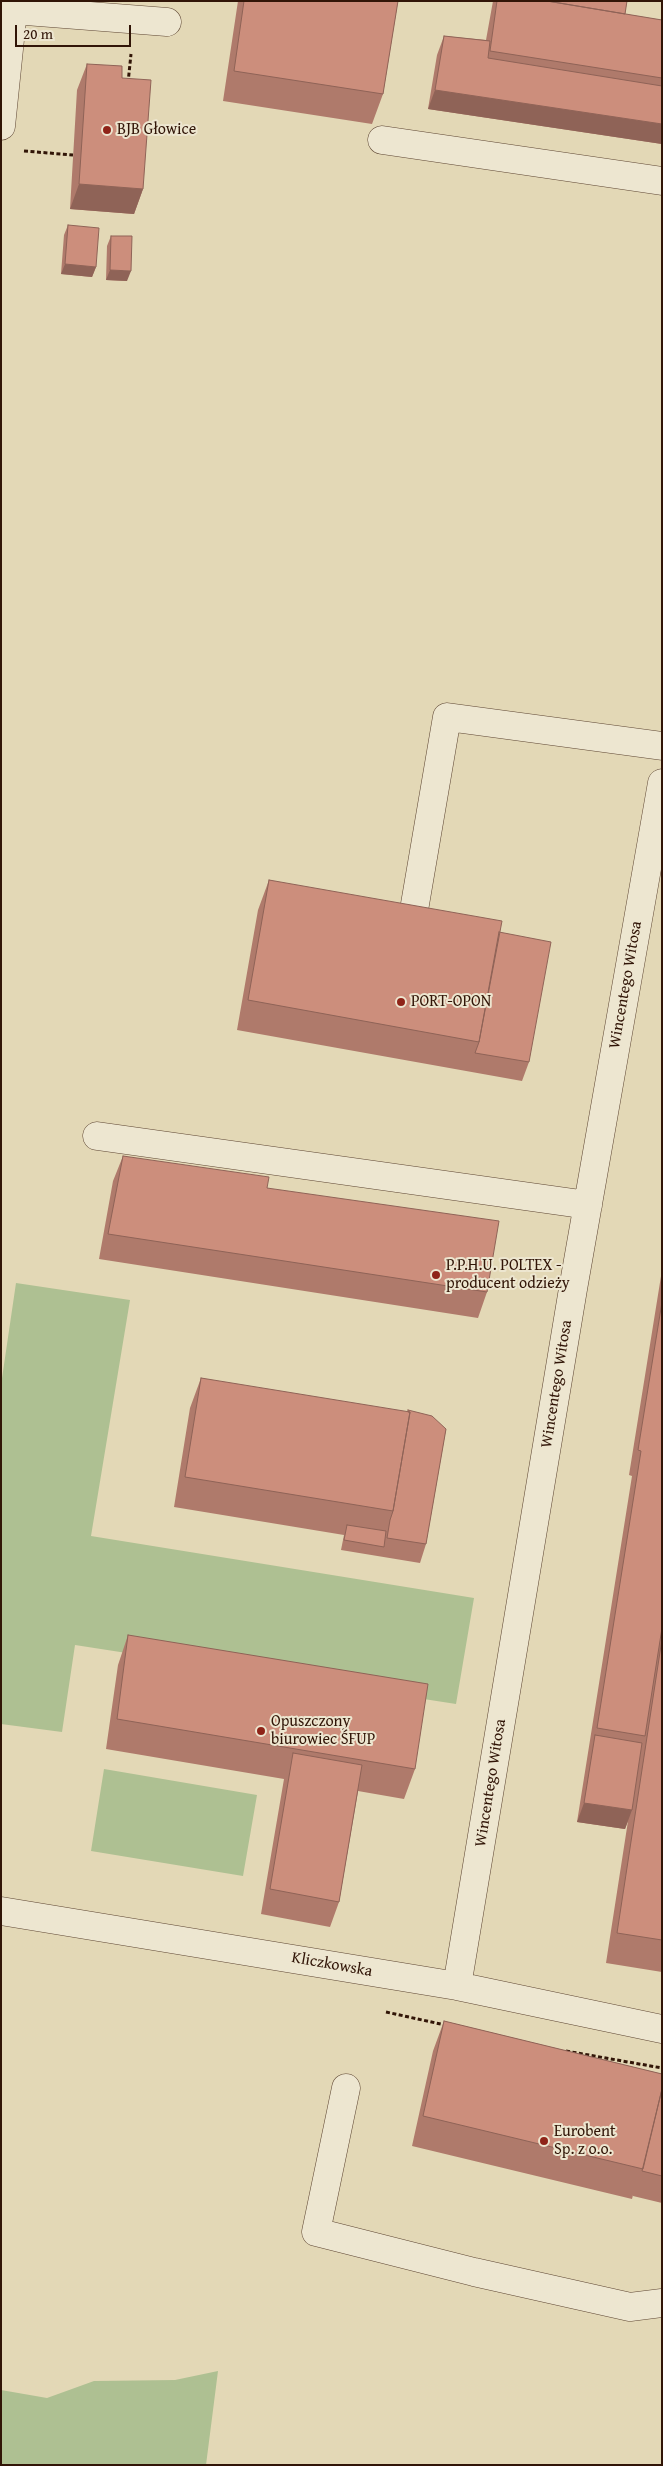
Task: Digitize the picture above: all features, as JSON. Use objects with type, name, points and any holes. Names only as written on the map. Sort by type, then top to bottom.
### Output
[{"type":"street","points":[[1,126],[7,9],[167,22]]},
{"type":"street","points":[[382,140],[662,181]]},
{"type":"street","points":[[414,910],[448,717],[662,746]]},
{"type":"street","name":"Wincentego Witosa","points":[[457,1986],[588,1205],[662,783]]},
{"type":"street","points":[[97,1136],[588,1205]]},
{"type":"street","name":"Kliczkowska","points":[[1,1911],[457,1986],[662,2029]]},
{"type":"street","points":[[346,2088],[316,2232],[474,2272],[630,2306],[662,2303]]},
{"type":"path","points":[[127,90],[135,20]]},
{"type":"path","points":[[16,150],[74,154]]},
{"type":"path","points":[[377,2010],[454,2026]]},
{"type":"path","points":[[560,2049],[662,2068]]},
{"type":"green space","points":[[16,1283],[130,1300],[91,1536],[474,1598],[456,1704],[75,1645],[62,1732],[1,1724],[1,1385]]},
{"type":"green space","points":[[104,1769],[257,1795],[243,1876],[91,1851]]},
{"type":"green space","points":[[218,2371],[206,2465],[1,2465],[1,2390],[47,2398],[94,2381],[175,2380]]},
{"type":"building","points":[[244,1],[398,1],[383,94],[234,71]]},
{"type":"building","points":[[497,1],[547,1],[662,20],[662,78],[490,51]]},
{"type":"building","points":[[547,1],[627,1],[625,14]]},
{"type":"building","points":[[444,36],[490,41],[488,58],[662,86],[662,124],[435,90]]},
{"type":"building","points":[[87,64],[122,66],[122,78],[151,80],[143,189],[79,184]]},
{"type":"building","points":[[68,225],[99,228],[96,267],[65,264]]},
{"type":"building","points":[[111,236],[132,236],[131,271],[110,270]]},
{"type":"building","points":[[269,880],[502,921],[479,1042],[248,1000]]},
{"type":"building","points":[[499,932],[551,942],[529,1062],[475,1053],[479,1042]]},
{"type":"building","points":[[123,1156],[269,1177],[267,1188],[499,1221],[487,1292],[108,1234]]},
{"type":"building","points":[[662,1302],[662,1628],[645,1736],[597,1728],[641,1451],[638,1450]]},
{"type":"building","points":[[201,1378],[410,1412],[393,1511],[185,1477]]},
{"type":"building","points":[[408,1410],[432,1416],[446,1429],[426,1544],[387,1538],[410,1412]]},
{"type":"building","points":[[347,1525],[386,1531],[384,1547],[344,1540]]},
{"type":"building","name":"Opuszczony biurowiec ŚFUP","points":[[128,1635],[428,1684],[415,1769],[117,1719]]},
{"type":"building","points":[[662,1639],[662,1940],[617,1933]]},
{"type":"building","points":[[595,1735],[642,1743],[632,1810],[584,1803]]},
{"type":"building","points":[[293,1753],[362,1765],[339,1902],[270,1889]]},
{"type":"building","points":[[444,2021],[662,2074],[662,2089],[643,2169],[423,2116]]},
{"type":"building","points":[[662,2089],[662,2176],[642,2171]]},
{"type":"place","name":"BJB Głowice","points":[[107,130]]},
{"type":"place","name":"PORT-OPON","points":[[401,1002]]},
{"type":"place","name":"P.P.H.U. POLTEX - producent odzieży","points":[[436,1275]]},
{"type":"place","name":"Opuszczony biurowiec ŚFUP","points":[[261,1731]]},
{"type":"place","name":"Eurobent Sp. z o.o.","points":[[544,2141]]}]
